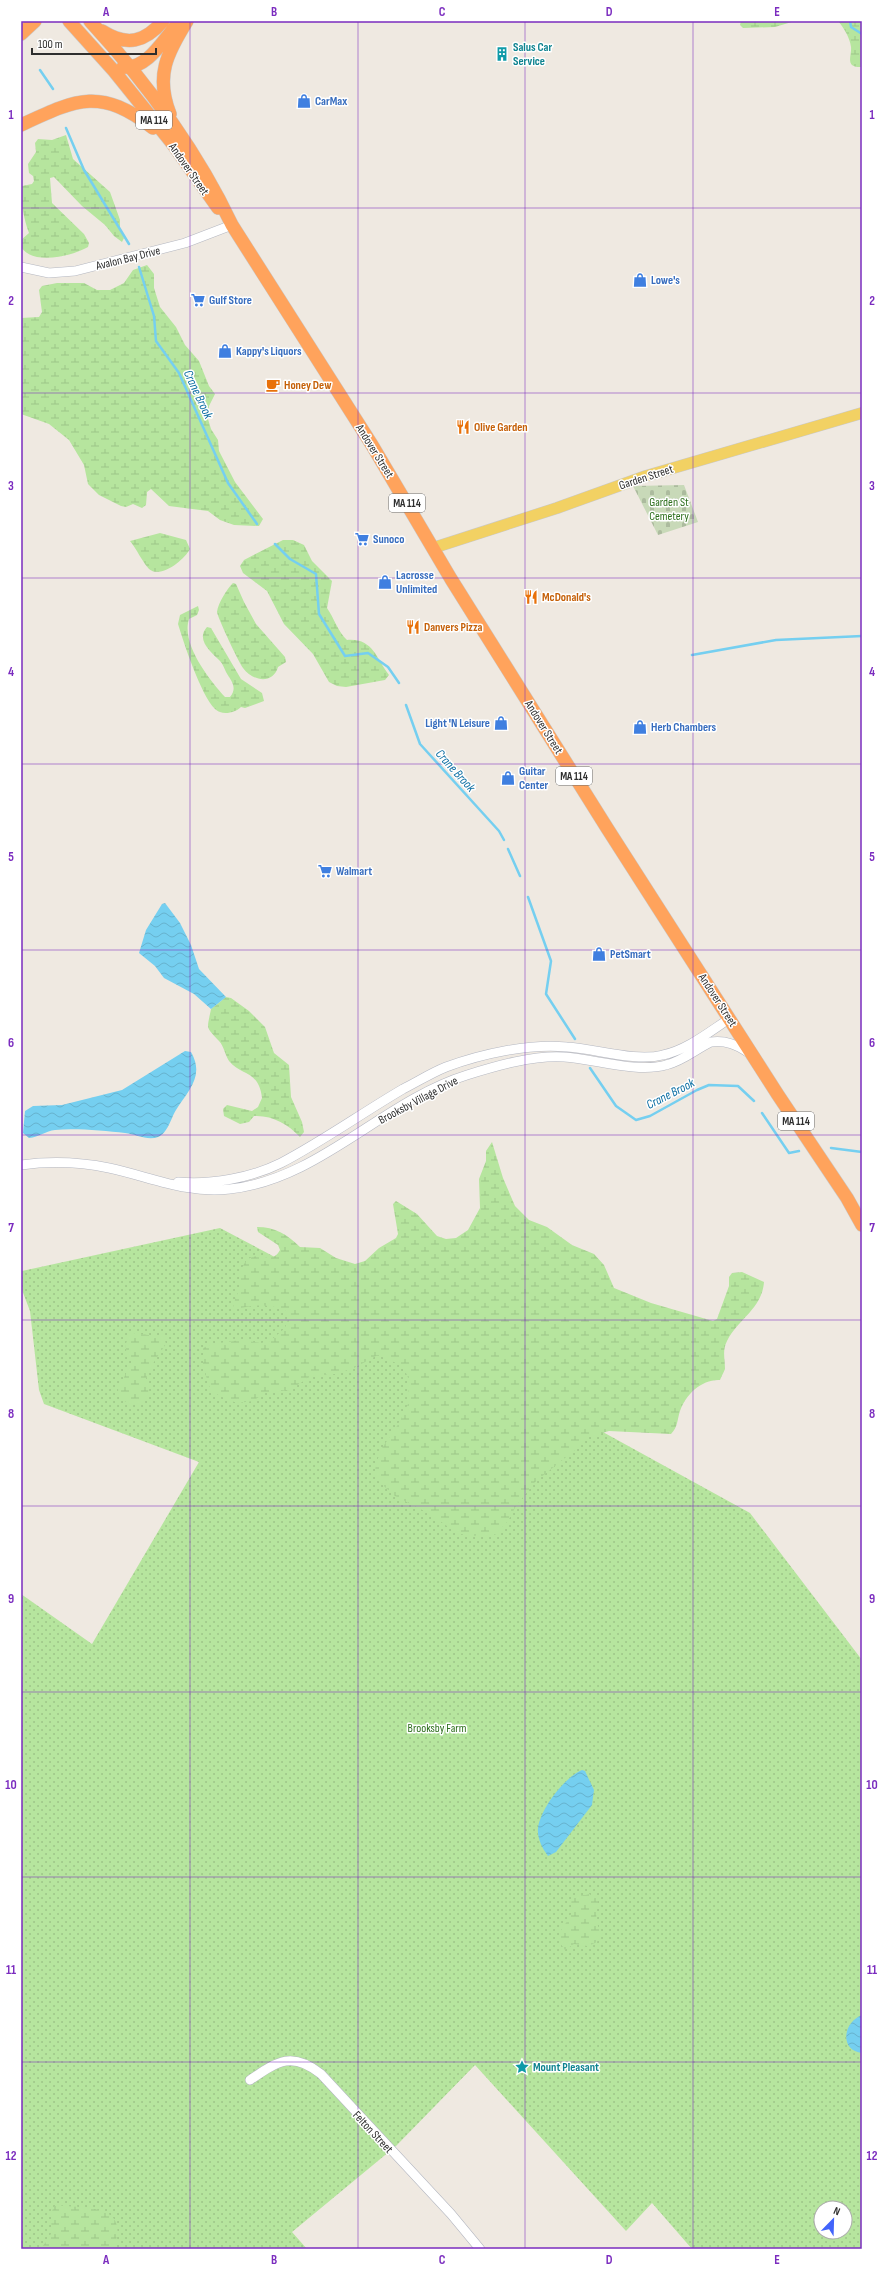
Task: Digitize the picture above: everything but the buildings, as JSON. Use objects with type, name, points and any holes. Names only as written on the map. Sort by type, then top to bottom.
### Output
[{"type":"highway","points":[[21,34],[35,21]]},
{"type":"highway","name":"Andover Street","points":[[69,21],[100,55],[172,143],[207,194],[232,225]]},
{"type":"highway","points":[[91,23],[117,39],[139,40],[148,36],[164,21]]},
{"type":"highway","points":[[100,55],[121,67],[130,68],[145,61],[180,21]]},
{"type":"highway","points":[[174,125],[165,98],[163,77],[167,56],[187,21]]},
{"type":"highway","name":"Andover Street","points":[[91,23],[130,68],[174,125],[206,174],[232,225],[372,445],[433,548],[607,828],[729,1019],[847,1198],[862,1225]]},
{"type":"highway","points":[[21,125],[60,107],[94,100],[129,110],[172,143]]},
{"type":"main road","name":"Garden Street","points":[[433,548],[557,508],[646,476],[862,413]]},
{"type":"street","name":"Avalon Bay Drive","points":[[21,267],[49,273],[75,271],[184,243],[232,225]]},
{"type":"street","name":"Brooksby Village Drive","points":[[158,1181],[186,1183],[218,1180],[268,1168],[280,1163],[363,1112],[445,1067],[540,1045],[567,1046],[639,1057],[657,1056],[681,1049],[729,1019]]},
{"type":"street","name":"Brooksby Village Drive","points":[[21,1165],[46,1163],[92,1165],[184,1188],[208,1191],[233,1189],[269,1180],[304,1166],[448,1082],[530,1060],[562,1057],[643,1067],[657,1067],[667,1065],[712,1042],[719,1041],[740,1047],[753,1056]]},
{"type":"street","name":"Felton Street","points":[[250,2080],[280,2061],[308,2064],[321,2074],[451,2214],[480,2249]]},
{"type":"green space","points":[[741,21],[795,21],[775,27],[743,28],[740,25]]},
{"type":"green space","points":[[838,21],[862,21],[862,67],[853,66],[851,63],[851,47],[849,40]]},
{"type":"green space","points":[[66,135],[73,159],[110,192],[120,220],[120,229],[124,238],[122,242],[114,236],[105,225],[82,206],[54,177],[50,178],[52,203],[84,234],[89,243],[88,247],[53,258],[34,256],[27,253],[21,247],[21,240],[29,233],[23,211],[21,189],[22,186],[32,184],[34,181],[33,176],[29,173],[28,164],[36,152],[35,143],[38,139],[52,140]]},
{"type":"green space","points":[[147,265],[154,274],[154,288],[160,307],[176,327],[185,345],[199,361],[209,386],[215,394],[209,406],[208,419],[211,429],[218,440],[219,451],[235,482],[263,519],[259,526],[234,525],[220,520],[208,511],[169,506],[151,489],[147,492],[146,505],[142,508],[133,504],[126,507],[121,506],[99,495],[88,484],[84,465],[69,440],[49,424],[21,414],[21,318],[39,317],[42,312],[39,290],[42,286],[57,283],[84,283],[97,290],[110,290],[124,283],[133,270]]},
{"type":"green space","name":"Garden St Cemetery","points":[[684,485],[698,522],[658,535],[633,486]]},
{"type":"green space","points":[[160,533],[186,540],[190,549],[178,563],[160,572],[149,569],[130,541]]},
{"type":"green space","points":[[283,540],[293,540],[304,545],[312,561],[332,581],[327,608],[341,633],[347,640],[363,642],[373,650],[389,675],[385,680],[346,687],[337,686],[329,682],[313,654],[284,624],[267,591],[243,573],[240,566],[244,560]]},
{"type":"green space","points":[[233,583],[236,584],[256,624],[285,657],[286,662],[278,667],[272,677],[267,679],[252,676],[243,668],[218,615],[217,612],[221,600]]},
{"type":"green space","points":[[198,606],[199,610],[197,615],[189,619],[188,629],[189,639],[193,650],[204,671],[225,697],[230,697],[234,687],[232,681],[222,663],[209,650],[204,641],[204,632],[207,627],[211,628],[241,679],[262,693],[264,701],[245,708],[241,707],[228,713],[218,711],[210,702],[204,693],[194,669],[178,624],[180,615]]},
{"type":"green space","points":[[226,997],[231,998],[249,1011],[265,1027],[274,1053],[289,1065],[291,1097],[302,1122],[304,1132],[300,1137],[285,1124],[267,1117],[254,1116],[249,1122],[240,1124],[224,1116],[223,1109],[227,1105],[252,1111],[258,1107],[262,1098],[257,1083],[253,1078],[229,1061],[221,1043],[209,1030],[208,1024],[211,1009]]},
{"type":"green space","points":[[492,1142],[503,1178],[515,1206],[529,1220],[547,1227],[572,1245],[594,1254],[604,1265],[614,1288],[651,1303],[713,1321],[717,1319],[729,1286],[729,1277],[732,1273],[742,1272],[764,1282],[759,1300],[737,1326],[725,1345],[725,1369],[720,1380],[707,1382],[691,1393],[680,1411],[676,1426],[671,1434],[609,1431],[585,1438],[575,1450],[535,1482],[516,1506],[508,1521],[495,1535],[469,1536],[457,1533],[430,1514],[395,1496],[377,1480],[375,1470],[380,1451],[397,1426],[408,1404],[409,1380],[403,1366],[380,1356],[376,1356],[354,1368],[335,1374],[311,1376],[290,1390],[265,1393],[253,1401],[238,1403],[228,1400],[211,1391],[203,1367],[203,1348],[212,1344],[241,1340],[261,1343],[270,1341],[285,1328],[288,1319],[285,1310],[272,1306],[259,1306],[233,1310],[234,1302],[239,1289],[242,1268],[246,1261],[250,1258],[259,1256],[270,1258],[274,1257],[280,1250],[278,1245],[258,1232],[257,1227],[275,1230],[290,1238],[300,1247],[320,1248],[336,1258],[355,1264],[365,1261],[379,1248],[396,1238],[398,1234],[393,1204],[396,1201],[417,1214],[437,1236],[446,1239],[456,1238],[468,1230],[480,1208],[479,1179],[486,1161],[486,1151]]},
{"type":"green space","name":"Brooksby Farm","points":[[220,1228],[552,1404],[750,1513],[862,1660],[862,2249],[692,2249],[652,2203],[626,2231],[475,2065],[396,2146],[292,2232],[307,2249],[21,2249],[21,1594],[92,1644],[199,1462],[44,1404],[39,1390],[30,1311],[22,1290],[22,1271]]},
{"type":"green space","points":[[133,1333],[164,1337],[166,1344],[154,1361],[146,1379],[148,1385],[147,1396],[144,1400],[134,1404],[123,1400],[118,1390],[132,1361],[127,1354],[126,1343]]},
{"type":"green space","points":[[589,1894],[598,1899],[596,1919],[600,1933],[597,1942],[588,1946],[574,1944],[565,1950],[559,1939],[559,1935],[571,1914],[572,1900],[576,1896]]},
{"type":"green space","points":[[56,2205],[103,2211],[111,2216],[116,2223],[117,2234],[113,2249],[40,2249],[48,2240],[51,2233],[51,2215]]},
{"type":"water","points":[[165,903],[180,923],[191,945],[199,969],[226,997],[211,1009],[194,994],[164,978],[155,966],[139,953],[146,930],[162,904]]},
{"type":"water","points":[[185,1051],[191,1052],[195,1061],[196,1076],[190,1090],[176,1110],[167,1129],[158,1137],[146,1138],[125,1133],[63,1129],[29,1138],[23,1133],[25,1111],[33,1106],[62,1105],[122,1090]]},
{"type":"water","points":[[582,1770],[585,1771],[594,1790],[592,1805],[556,1852],[548,1856],[538,1835],[540,1820],[554,1794],[575,1774]]},
{"type":"water","points":[[862,2015],[862,2053],[855,2051],[850,2047],[846,2036],[850,2024]]},
{"type":"waterway","points":[[850,21],[851,27],[862,34]]},
{"type":"waterway","name":"Crane Brook","points":[[40,70],[53,89]]},
{"type":"waterway","name":"Crane Brook","points":[[66,128],[84,170],[129,244]]},
{"type":"waterway","name":"Crane Brook","points":[[139,267],[154,316],[156,341],[179,373],[228,483],[257,524]]},
{"type":"waterway","name":"Crane Brook","points":[[275,544],[290,559],[316,574],[319,614],[345,656],[368,653],[388,667],[399,683]]},
{"type":"waterway","points":[[692,655],[776,640],[862,636]]},
{"type":"waterway","name":"Crane Brook","points":[[406,705],[420,744],[499,831],[504,840]]},
{"type":"waterway","name":"Crane Brook","points":[[508,849],[520,876]]},
{"type":"waterway","name":"Crane Brook","points":[[528,897],[551,961],[546,994],[575,1039]]},
{"type":"waterway","name":"Crane Brook","points":[[590,1068],[616,1106],[636,1120],[650,1116],[709,1085],[738,1086],[754,1101]]},
{"type":"waterway","name":"Crane Brook","points":[[762,1113],[789,1153],[799,1151]]},
{"type":"waterway","name":"Crane Brook","points":[[831,1148],[862,1152]]},
{"type":"place","name":"Salus Car Service","points":[[502,54]]},
{"type":"place","name":"CarMax","points":[[304,101]]},
{"type":"place","name":"Lowe's","points":[[640,280]]},
{"type":"place","name":"Gulf Store","points":[[198,300]]},
{"type":"place","name":"Kappy's Liquors","points":[[225,351]]},
{"type":"place","name":"Honey Dew","points":[[273,385]]},
{"type":"place","name":"Olive Garden","points":[[463,427]]},
{"type":"place","name":"Sunoco","points":[[362,539]]},
{"type":"place","name":"Lacrosse Unlimited","points":[[385,582]]},
{"type":"place","name":"McDonald's","points":[[531,597]]},
{"type":"place","name":"Danvers Pizza","points":[[413,627]]},
{"type":"place","name":"Light 'N Leisure","points":[[501,723]]},
{"type":"place","name":"Herb Chambers","points":[[640,727]]},
{"type":"place","name":"Guitar Center","points":[[508,778]]},
{"type":"place","name":"Walmart","points":[[325,871]]},
{"type":"place","name":"PetSmart","points":[[599,954]]},
{"type":"place","name":"Mount Pleasant","points":[[522,2067]]}]
